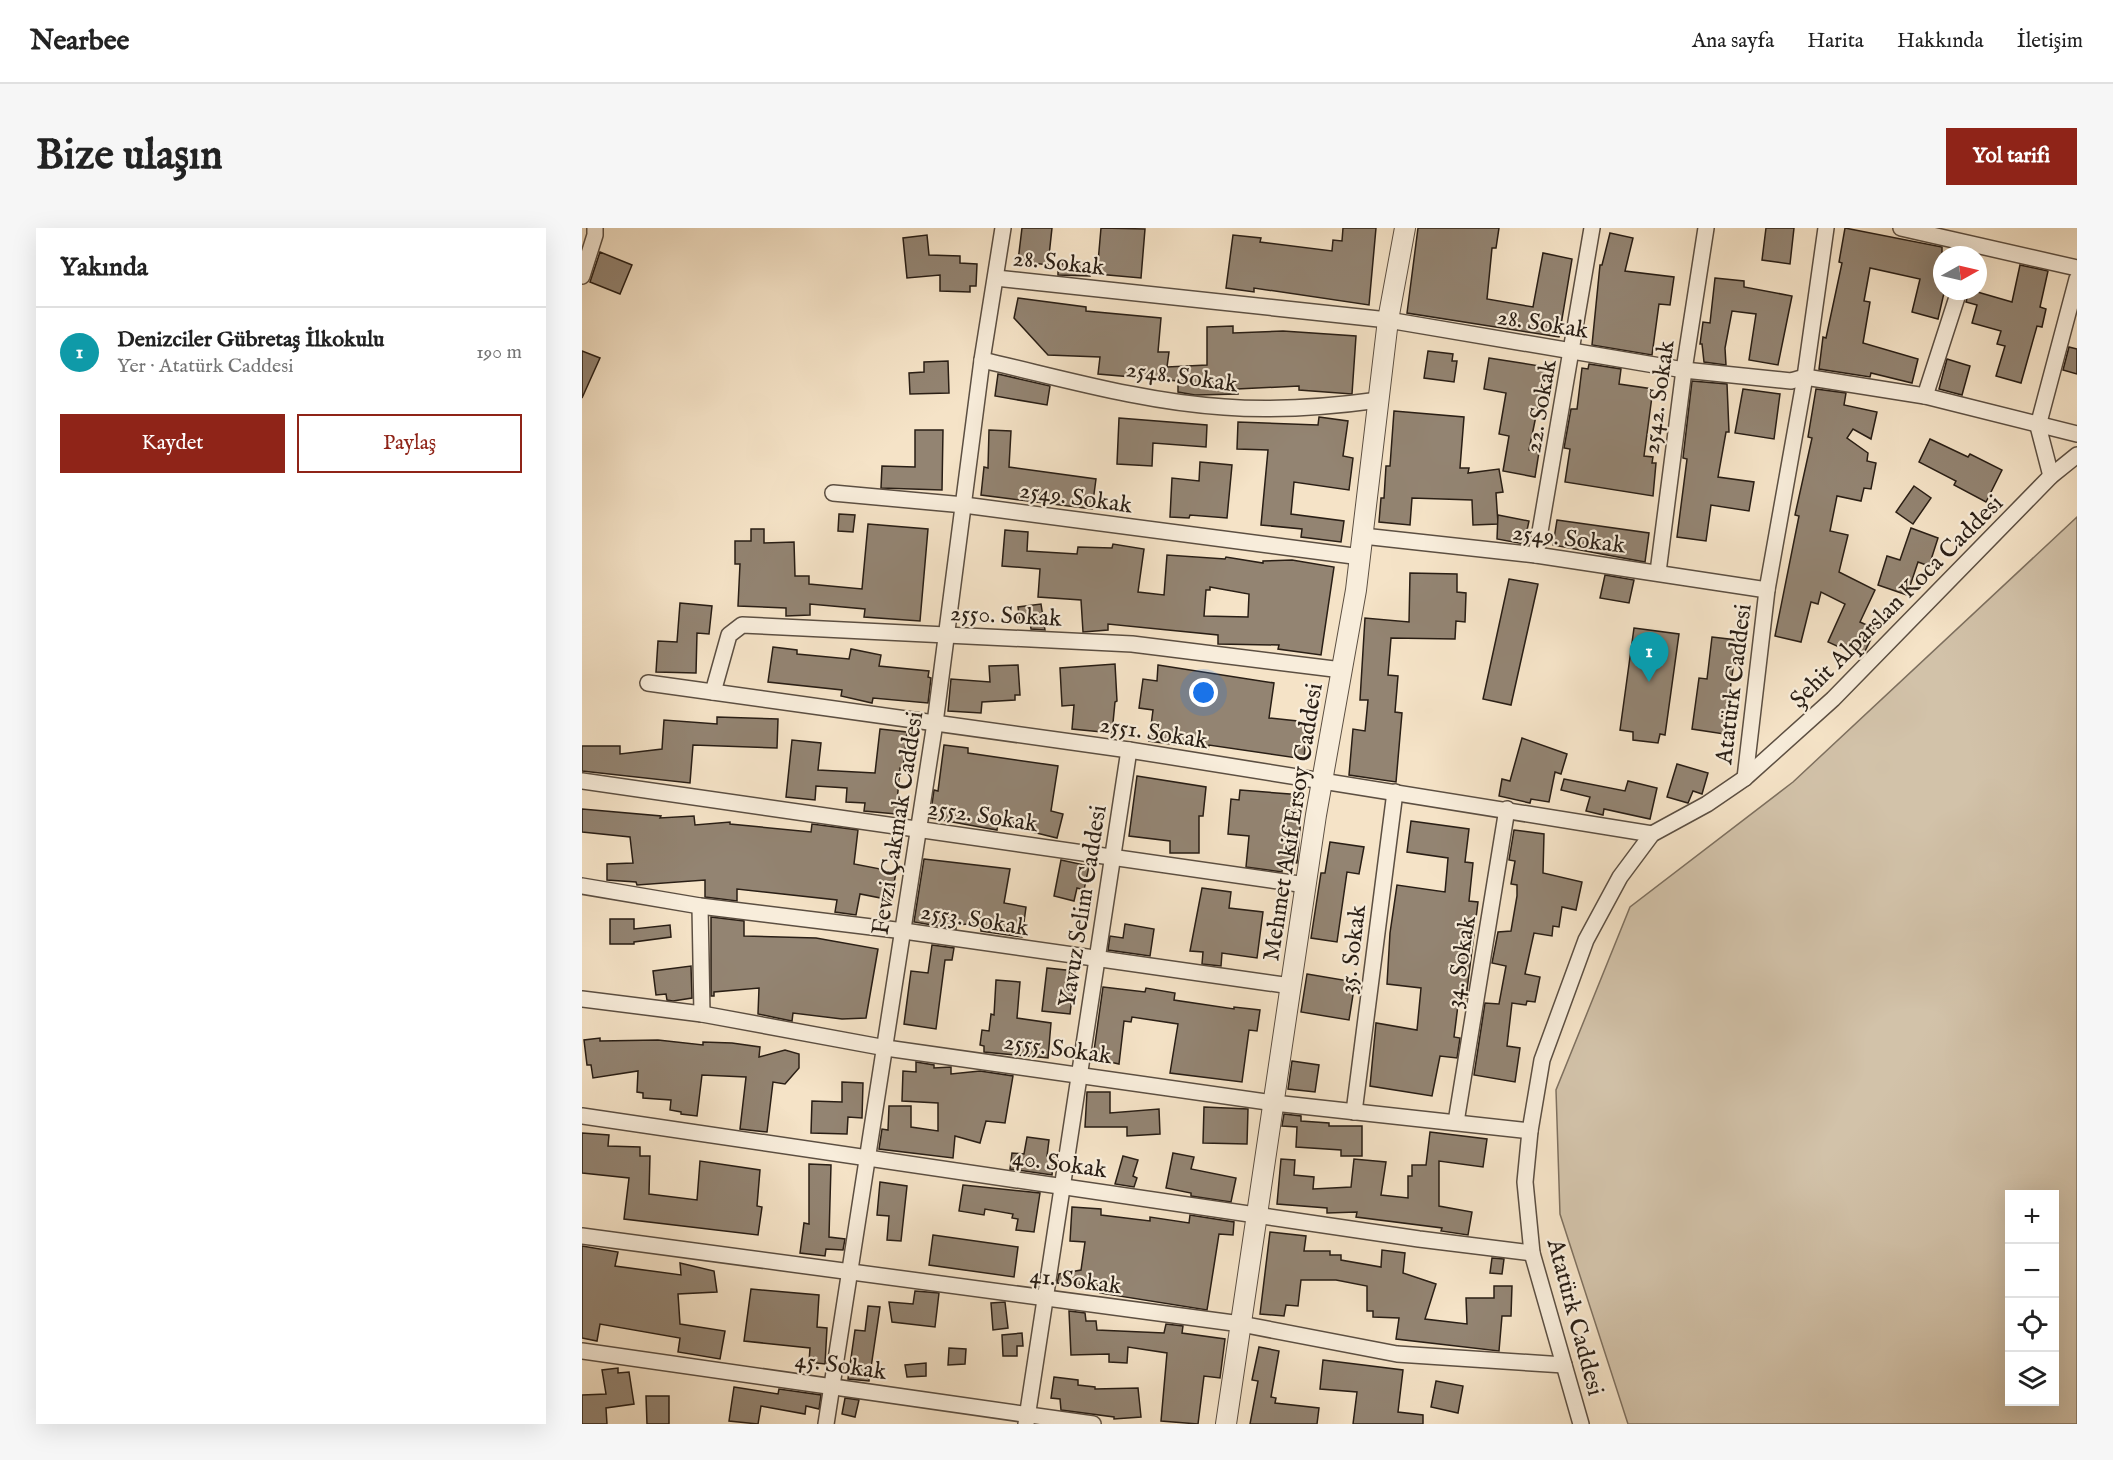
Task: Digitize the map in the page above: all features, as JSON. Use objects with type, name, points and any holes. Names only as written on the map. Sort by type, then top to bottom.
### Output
[{"type":"street","points":[[582,276],[595,235],[595,228]]},
{"type":"street","name":"Fevzi Çakmak Caddesi","points":[[826,1424],[935,723],[982,360],[1003,228]]},
{"type":"street","name":"Mehmet Akif Ersoy Caddesi","points":[[1226,1424],[1322,780],[1361,557],[1389,320],[1405,228]]},
{"type":"street","name":"22. Sokak","points":[[1536,555],[1592,228]]},
{"type":"street","name":"2542. Sokak","points":[[1658,572],[1684,370],[1706,228]]},
{"type":"street","name":"Atatürk Caddesi","points":[[1581,1424],[1532,1253],[1525,1182],[1530,1131],[1542,1060],[1586,940],[1620,877],[1652,834],[1707,804],[1745,778],[1767,590],[1805,377],[1826,228]]},
{"type":"street","points":[[1901,228],[1963,246]]},
{"type":"street","points":[[1987,252],[2077,268]]},
{"type":"street","name":"28. Sokak","points":[[996,278],[1389,320],[1684,370],[1791,381],[1805,377],[1925,396],[2077,434]]},
{"type":"street","points":[[2051,476],[2038,426],[2077,279]]},
{"type":"street","points":[[1925,396],[1956,300]]},
{"type":"street","name":"2548. Sokak","points":[[982,360],[1133,394],[1223,407],[1310,409],[1379,400]]},
{"type":"street","name":"Şehit Alparslan Koca Caddesi","points":[[1745,778],[1833,699],[2051,476],[2077,455]]},
{"type":"street","name":"2549. Sokak","points":[[833,493],[964,505],[1361,557]]},
{"type":"street","name":"2549. Sokak","points":[[1364,536],[1536,555],[1767,590]]},
{"type":"street","name":"2550. Sokak","points":[[713,692],[729,635],[742,625],[1132,644],[1342,670]]},
{"type":"street","name":"2551. Sokak","points":[[648,683],[1129,750],[1652,834]]},
{"type":"street","name":"Yavuz Selim Caddesi","points":[[1027,1420],[1129,750]]},
{"type":"street","name":"2552. Sokak","points":[[582,781],[1306,885]]},
{"type":"street","name":"35. Sokak","points":[[1354,1112],[1395,792]]},
{"type":"street","name":"34. Sokak","points":[[1456,1122],[1507,809]]},
{"type":"street","name":"2553. Sokak","points":[[582,886],[700,906],[904,931],[1291,986]]},
{"type":"street","points":[[700,906],[702,1014]]},
{"type":"street","name":"2555. Sokak","points":[[582,999],[702,1014],[886,1048],[1274,1102],[1530,1131]]},
{"type":"street","name":"40. Sokak","points":[[582,1116],[1419,1239],[1532,1253]]},
{"type":"street","name":"41. Sokak","points":[[582,1236],[1241,1324],[1398,1354],[1564,1365]]},
{"type":"street","name":"45. Sokak","points":[[582,1351],[831,1386],[1027,1420],[1093,1424]]},
{"type":"shaded area","points":[[2077,517],[2077,1424],[1628,1424],[1560,1214],[1556,1090],[1630,907],[1793,782]]},
{"type":"building","points":[[1022,228],[1052,228],[1048,265],[1018,261]]},
{"type":"building","points":[[1101,228],[1145,229],[1141,278],[1097,274]]},
{"type":"building","points":[[1343,228],[1376,228],[1369,305],[1254,288],[1254,292],[1226,288],[1233,235],[1261,238],[1260,242],[1332,251],[1333,240],[1342,241]]},
{"type":"building","points":[[1418,228],[1499,228],[1496,248],[1492,248],[1487,299],[1533,307],[1543,253],[1572,259],[1559,337],[1407,313]]},
{"type":"building","points":[[1766,228],[1794,228],[1790,264],[1762,260]]},
{"type":"building","points":[[1845,228],[1937,246],[1933,246],[1933,300],[1942,300],[1938,319],[1912,312],[1920,279],[1870,268],[1864,301],[1870,302],[1863,343],[1918,359],[1912,383],[1871,373],[1870,377],[1819,369],[1823,337],[1826,338],[1842,263],[1839,262]]},
{"type":"building","points":[[1610,233],[1633,238],[1625,271],[1674,277],[1670,305],[1659,304],[1652,355],[1592,345],[1600,265],[1602,265]]},
{"type":"building","points":[[927,235],[929,255],[960,256],[960,263],[977,264],[976,286],[970,286],[970,292],[940,291],[940,275],[907,278],[903,238]]},
{"type":"building","points":[[600,252],[632,265],[620,294],[590,282]]},
{"type":"building","points":[[1089,263],[1090,276],[1058,275],[1058,264]]},
{"type":"building","points":[[2020,265],[2048,271],[2040,307],[2046,309],[2042,327],[2037,326],[2021,383],[1996,376],[2005,346],[1997,344],[2001,331],[1972,323],[1977,305],[1966,302],[1967,300],[1987,300],[1987,295],[2012,302]]},
{"type":"building","points":[[1715,278],[1744,281],[1744,287],[1792,296],[1778,365],[1749,360],[1756,314],[1732,311],[1725,348],[1726,365],[1704,362],[1702,344],[1700,344],[1703,322],[1710,323]]},
{"type":"building","points":[[1018,298],[1086,307],[1086,311],[1161,318],[1158,352],[1169,352],[1167,367],[1207,365],[1207,327],[1233,326],[1233,333],[1283,331],[1356,336],[1352,394],[1299,390],[1299,386],[1237,389],[1238,394],[1195,395],[1178,392],[1178,381],[1098,374],[1100,357],[1048,355],[1014,318]]},
{"type":"building","points":[[2069,347],[2077,349],[2077,374],[2063,370]]},
{"type":"building","points":[[582,351],[600,358],[582,398]]},
{"type":"building","points":[[1428,351],[1453,354],[1452,361],[1457,361],[1454,382],[1424,378]]},
{"type":"building","points":[[1489,358],[1546,367],[1529,450],[1539,452],[1535,477],[1503,471],[1509,436],[1499,434],[1506,393],[1484,389]]},
{"type":"building","points":[[1947,359],[1970,366],[1962,395],[1939,389]]},
{"type":"building","points":[[948,361],[949,393],[910,394],[909,373],[924,372],[924,362]]},
{"type":"building","points":[[1589,364],[1621,369],[1619,384],[1653,389],[1644,456],[1653,457],[1652,463],[1656,463],[1653,496],[1565,482],[1570,449],[1564,448],[1571,409],[1577,409],[1582,368],[1588,369]]},
{"type":"building","points":[[998,374],[1050,386],[1047,405],[995,396]]},
{"type":"building","points":[[1692,381],[1727,384],[1729,432],[1726,432],[1718,477],[1754,482],[1749,511],[1711,505],[1706,541],[1677,537],[1687,459],[1683,458]]},
{"type":"building","points":[[1743,389],[1780,394],[1774,439],[1735,433]]},
{"type":"building","points":[[1816,389],[1846,393],[1844,405],[1877,412],[1871,439],[1853,429],[1847,438],[1868,453],[1867,461],[1876,463],[1871,489],[1864,488],[1861,501],[1837,496],[1830,531],[1848,535],[1839,572],[1875,590],[1860,622],[1876,629],[1864,653],[1853,649],[1852,653],[1828,642],[1845,604],[1821,592],[1818,604],[1811,602],[1801,642],[1775,636],[1799,516],[1795,515],[1812,438],[1808,437]]},
{"type":"building","points":[[1394,411],[1464,417],[1460,468],[1469,468],[1468,473],[1499,469],[1503,492],[1496,493],[1498,524],[1473,525],[1472,500],[1412,498],[1410,525],[1379,522],[1381,498],[1384,498],[1386,466],[1390,466]]},
{"type":"building","points":[[1319,417],[1348,421],[1343,456],[1353,458],[1349,490],[1294,482],[1291,514],[1344,521],[1341,542],[1301,537],[1302,529],[1261,525],[1268,450],[1237,449],[1238,422],[1318,425]]},
{"type":"building","points":[[1119,418],[1207,425],[1206,447],[1153,443],[1152,466],[1117,464]]},
{"type":"building","points":[[915,430],[943,430],[942,490],[881,488],[882,466],[915,467]]},
{"type":"building","points":[[989,430],[1011,431],[1009,467],[1096,479],[1092,509],[981,495],[984,467],[988,468]]},
{"type":"building","points":[[1930,439],[1968,457],[1970,454],[2002,470],[1986,502],[1954,485],[1956,481],[1919,462]]},
{"type":"building","points":[[1200,462],[1232,465],[1227,518],[1190,515],[1189,518],[1170,517],[1172,478],[1199,481]]},
{"type":"building","points":[[1914,486],[1931,498],[1913,524],[1896,512]]},
{"type":"building","points":[[839,514],[855,515],[853,532],[838,531]]},
{"type":"building","points":[[1498,515],[1529,521],[1524,544],[1497,539]]},
{"type":"building","points":[[1557,520],[1649,533],[1645,562],[1553,545]]},
{"type":"building","points":[[868,524],[928,529],[920,621],[864,617],[865,609],[810,604],[810,615],[786,616],[786,608],[738,606],[740,564],[735,564],[735,541],[751,541],[751,529],[764,529],[764,543],[794,542],[795,576],[809,576],[809,584],[862,589]]},
{"type":"building","points":[[1911,528],[1938,538],[1929,566],[1918,562],[1907,595],[1878,585],[1887,556],[1900,560]]},
{"type":"building","points":[[1005,530],[1028,532],[1027,551],[1077,554],[1078,547],[1112,548],[1113,544],[1144,549],[1138,592],[1164,595],[1167,555],[1225,559],[1226,557],[1263,563],[1263,561],[1292,560],[1334,567],[1321,655],[1278,649],[1279,645],[1218,644],[1218,635],[1108,624],[1108,630],[1083,632],[1081,600],[1038,597],[1040,569],[1002,566]],"holes":[[[1210,587],[1249,594],[1248,617],[1204,616],[1206,590],[1210,590]]]},
{"type":"building","points":[[1410,573],[1457,574],[1457,592],[1466,593],[1465,622],[1456,621],[1455,639],[1391,638],[1388,675],[1398,676],[1395,712],[1402,713],[1396,782],[1349,775],[1353,729],[1365,731],[1368,700],[1360,700],[1365,618],[1409,622]]},
{"type":"building","points":[[1605,575],[1634,580],[1629,603],[1600,598]]},
{"type":"building","points":[[1509,579],[1538,584],[1511,705],[1483,699]]},
{"type":"building","points":[[680,603],[712,606],[709,634],[697,633],[696,673],[656,672],[658,641],[677,642]]},
{"type":"building","points":[[1041,604],[1045,630],[1031,629],[1030,621],[1020,623],[1018,607]]},
{"type":"building","points":[[1634,628],[1679,634],[1665,735],[1660,734],[1658,743],[1633,740],[1633,732],[1620,730]]},
{"type":"building","points":[[1712,637],[1737,640],[1724,734],[1692,729],[1699,678],[1707,679]]},
{"type":"building","points":[[773,647],[797,650],[797,654],[849,659],[851,649],[881,655],[879,666],[929,671],[928,677],[931,678],[928,703],[873,698],[872,703],[841,696],[842,690],[768,682]]},
{"type":"building","points":[[1115,664],[1117,701],[1115,702],[1112,733],[1072,729],[1074,705],[1062,706],[1060,668]]},
{"type":"building","points":[[1018,665],[1020,695],[1015,695],[1015,700],[982,702],[981,713],[948,711],[951,679],[990,682],[989,666]]},
{"type":"building","points":[[1158,665],[1274,683],[1269,718],[1307,722],[1304,759],[1209,745],[1208,749],[1149,741],[1153,710],[1139,708],[1143,679],[1157,681]]},
{"type":"building","points":[[717,717],[778,719],[777,748],[693,745],[690,783],[582,771],[582,746],[620,746],[620,754],[662,749],[664,720],[717,724]]},
{"type":"building","points":[[880,729],[907,732],[903,768],[900,768],[896,814],[864,811],[865,803],[846,802],[847,788],[816,786],[815,800],[786,797],[792,740],[821,743],[818,770],[875,773]]},
{"type":"building","points":[[1522,738],[1567,754],[1561,774],[1555,772],[1549,802],[1531,799],[1530,803],[1499,796],[1502,779],[1510,781]]},
{"type":"building","points":[[944,745],[968,748],[968,753],[1058,766],[1051,811],[1063,814],[1057,838],[1024,830],[1025,824],[998,822],[997,830],[930,818],[934,790],[938,791]]},
{"type":"building","points":[[1677,764],[1708,773],[1702,794],[1693,791],[1688,803],[1667,797]]},
{"type":"building","points":[[1137,776],[1206,787],[1203,816],[1199,816],[1199,853],[1170,853],[1170,841],[1129,836]]},
{"type":"building","points":[[1564,779],[1625,791],[1628,781],[1657,788],[1650,819],[1604,809],[1603,815],[1586,811],[1590,797],[1561,790]]},
{"type":"building","points":[[1240,790],[1303,795],[1297,863],[1283,862],[1282,872],[1246,867],[1249,836],[1228,834],[1231,799],[1239,800]]},
{"type":"building","points":[[582,809],[661,816],[660,818],[694,816],[695,825],[730,822],[730,824],[811,832],[812,824],[858,830],[854,864],[896,872],[891,900],[860,894],[856,915],[835,912],[837,900],[737,889],[737,901],[705,897],[705,880],[637,885],[636,882],[607,880],[607,864],[633,863],[630,837],[582,832]]},
{"type":"building","points":[[1411,821],[1469,829],[1465,862],[1473,863],[1469,901],[1478,902],[1466,998],[1459,997],[1454,1037],[1460,1038],[1457,1058],[1440,1056],[1432,1096],[1370,1086],[1376,1023],[1417,1030],[1421,988],[1387,984],[1390,933],[1397,885],[1445,892],[1448,858],[1407,852]]},
{"type":"building","points":[[1514,830],[1544,834],[1543,873],[1582,882],[1576,910],[1562,907],[1559,927],[1553,926],[1552,936],[1534,933],[1525,974],[1540,977],[1535,1002],[1527,1001],[1526,1005],[1512,1003],[1507,1046],[1520,1048],[1515,1082],[1474,1075],[1485,1003],[1499,1004],[1506,966],[1492,963],[1498,932],[1511,931],[1517,896],[1517,885],[1511,884],[1515,861],[1509,860]]},
{"type":"building","points":[[1330,842],[1364,847],[1359,874],[1347,872],[1337,942],[1311,938],[1321,873],[1325,873]]},
{"type":"building","points":[[924,859],[1010,869],[1004,903],[1026,907],[1022,937],[981,931],[980,923],[956,925],[956,929],[914,922]]},
{"type":"building","points":[[1061,860],[1089,866],[1084,890],[1077,888],[1074,901],[1054,896]]},
{"type":"building","points":[[1202,888],[1231,892],[1229,908],[1263,912],[1257,958],[1222,953],[1221,966],[1202,964],[1203,952],[1190,951]]},
{"type":"building","points":[[711,917],[744,921],[744,936],[816,938],[878,949],[866,1018],[842,1019],[793,1013],[792,1021],[758,1014],[759,988],[714,992],[714,996],[711,996]]},
{"type":"building","points":[[610,919],[634,919],[634,929],[670,925],[671,937],[634,942],[634,944],[610,944]]},
{"type":"building","points":[[1125,924],[1154,929],[1150,956],[1108,950],[1110,936],[1123,938]]},
{"type":"building","points":[[932,945],[954,948],[952,960],[945,960],[936,1029],[904,1024],[911,971],[928,973]]},
{"type":"building","points":[[691,966],[692,998],[673,1001],[667,1000],[666,994],[656,995],[653,971]]},
{"type":"building","points":[[1047,968],[1075,971],[1070,1014],[1042,1011]]},
{"type":"building","points":[[1307,974],[1355,982],[1349,1020],[1301,1012]]},
{"type":"building","points":[[996,980],[1020,982],[1017,1018],[1051,1023],[1048,1058],[984,1052],[984,1046],[980,1045],[982,1030],[989,1031],[991,1014],[994,1015]]},
{"type":"building","points":[[1103,987],[1145,992],[1146,988],[1175,993],[1174,1000],[1234,1009],[1234,1007],[1260,1010],[1257,1031],[1249,1030],[1242,1082],[1170,1073],[1178,1024],[1132,1017],[1131,1022],[1124,1021],[1119,1064],[1093,1058]]},
{"type":"building","points":[[600,1038],[600,1041],[658,1040],[703,1045],[703,1042],[732,1043],[760,1047],[759,1057],[785,1050],[799,1054],[799,1068],[785,1084],[773,1082],[767,1132],[740,1129],[746,1077],[702,1075],[697,1116],[681,1114],[681,1112],[670,1110],[671,1100],[643,1098],[643,1093],[637,1092],[638,1071],[593,1078],[591,1065],[587,1065],[584,1040]]},
{"type":"building","points":[[1292,1061],[1319,1065],[1315,1092],[1288,1089]]},
{"type":"building","points":[[916,1062],[934,1065],[934,1068],[951,1067],[951,1074],[980,1071],[1013,1076],[1005,1123],[986,1121],[980,1143],[955,1136],[953,1158],[879,1149],[882,1129],[888,1130],[889,1106],[911,1106],[911,1127],[938,1131],[938,1103],[902,1101],[903,1071],[916,1072]]},
{"type":"building","points":[[842,1082],[863,1083],[862,1118],[848,1117],[847,1134],[811,1133],[812,1101],[842,1102]]},
{"type":"building","points":[[1087,1092],[1110,1092],[1110,1113],[1159,1109],[1160,1134],[1127,1136],[1127,1127],[1085,1127]]},
{"type":"building","points":[[1204,1107],[1248,1109],[1247,1144],[1203,1143]]},
{"type":"building","points":[[1284,1114],[1301,1116],[1301,1121],[1329,1123],[1329,1126],[1362,1126],[1362,1156],[1341,1156],[1341,1150],[1296,1147],[1297,1127],[1282,1126]]},
{"type":"building","points":[[1430,1132],[1487,1139],[1483,1167],[1439,1161],[1439,1206],[1472,1212],[1468,1235],[1441,1231],[1442,1228],[1356,1217],[1357,1212],[1327,1213],[1327,1208],[1277,1204],[1281,1159],[1295,1160],[1294,1175],[1314,1177],[1313,1189],[1351,1187],[1354,1159],[1386,1162],[1381,1195],[1408,1198],[1408,1176],[1412,1176],[1412,1165],[1426,1165]]},
{"type":"building","points":[[582,1133],[609,1135],[608,1146],[640,1147],[640,1156],[650,1156],[649,1194],[697,1200],[700,1161],[760,1170],[757,1206],[762,1207],[758,1235],[624,1219],[629,1178],[582,1173]]},
{"type":"building","points":[[1027,1137],[1049,1140],[1047,1156],[1054,1157],[1052,1175],[1010,1169],[1012,1153],[1024,1154]]},
{"type":"building","points":[[1173,1153],[1194,1157],[1191,1169],[1236,1178],[1231,1202],[1191,1196],[1191,1193],[1166,1188]]},
{"type":"building","points":[[1123,1156],[1138,1160],[1133,1176],[1137,1178],[1134,1187],[1115,1184]]},
{"type":"building","points":[[809,1164],[831,1165],[829,1237],[845,1239],[843,1250],[826,1249],[825,1256],[800,1253],[804,1223],[809,1224]]},
{"type":"building","points":[[880,1182],[907,1186],[901,1241],[887,1240],[889,1216],[877,1215]]},
{"type":"building","points":[[963,1185],[1040,1193],[1034,1232],[1016,1230],[1018,1219],[1012,1218],[1013,1214],[985,1209],[984,1215],[959,1211]]},
{"type":"building","points":[[1072,1207],[1101,1209],[1101,1215],[1150,1221],[1150,1217],[1189,1223],[1190,1215],[1234,1222],[1233,1235],[1219,1234],[1207,1310],[1100,1293],[1101,1286],[1057,1283],[1059,1274],[1081,1270],[1085,1242],[1070,1241]]},
{"type":"building","points":[[1270,1232],[1306,1236],[1304,1251],[1330,1251],[1330,1255],[1341,1255],[1341,1260],[1381,1267],[1382,1250],[1405,1253],[1403,1273],[1436,1284],[1425,1319],[1467,1324],[1466,1298],[1494,1298],[1494,1286],[1512,1286],[1511,1316],[1502,1316],[1499,1351],[1396,1339],[1399,1318],[1373,1317],[1373,1311],[1367,1311],[1367,1286],[1336,1280],[1301,1280],[1298,1306],[1286,1305],[1284,1316],[1260,1314]]},
{"type":"building","points":[[933,1235],[1018,1247],[1014,1277],[929,1265]]},
{"type":"building","points":[[582,1246],[618,1252],[615,1266],[681,1275],[680,1263],[714,1271],[717,1292],[678,1294],[680,1324],[725,1331],[720,1359],[678,1352],[680,1338],[600,1324],[597,1341],[582,1338]]},
{"type":"building","points":[[1492,1258],[1504,1259],[1502,1274],[1490,1273]]},
{"type":"building","points":[[751,1289],[819,1295],[817,1327],[827,1328],[825,1364],[809,1362],[810,1348],[744,1341]]},
{"type":"building","points":[[915,1291],[939,1293],[935,1327],[892,1322],[889,1302],[913,1304]]},
{"type":"building","points":[[1005,1302],[1008,1328],[993,1330],[991,1303]]},
{"type":"building","points":[[868,1306],[880,1307],[869,1381],[848,1379],[855,1330],[865,1331]]},
{"type":"building","points":[[1069,1311],[1085,1313],[1086,1321],[1096,1321],[1097,1330],[1164,1333],[1166,1324],[1183,1326],[1182,1333],[1225,1339],[1220,1378],[1204,1376],[1198,1424],[1161,1421],[1167,1353],[1128,1347],[1127,1363],[1109,1362],[1109,1354],[1071,1355]]},
{"type":"building","points":[[1022,1333],[1023,1346],[1017,1346],[1017,1356],[1003,1356],[1002,1335]]},
{"type":"building","points":[[1259,1347],[1279,1351],[1271,1397],[1276,1398],[1275,1403],[1319,1408],[1317,1424],[1250,1424],[1258,1381],[1252,1380]]},
{"type":"building","points":[[949,1348],[966,1349],[965,1364],[948,1365]]},
{"type":"building","points":[[1323,1360],[1403,1370],[1398,1412],[1423,1415],[1423,1424],[1353,1424],[1357,1392],[1320,1389]]},
{"type":"building","points":[[926,1363],[926,1376],[907,1377],[905,1365]]},
{"type":"building","points":[[618,1368],[618,1373],[629,1372],[634,1404],[606,1408],[607,1424],[582,1424],[582,1395],[606,1394],[602,1370]]},
{"type":"building","points":[[1054,1377],[1078,1380],[1078,1385],[1095,1387],[1095,1389],[1138,1388],[1141,1417],[1114,1419],[1114,1417],[1061,1410],[1060,1399],[1051,1398]]},
{"type":"building","points":[[1436,1381],[1463,1386],[1458,1413],[1431,1407]]},
{"type":"building","points":[[734,1387],[778,1394],[779,1389],[821,1395],[819,1409],[806,1406],[805,1414],[761,1406],[758,1424],[729,1421]]},
{"type":"building","points":[[646,1396],[669,1396],[669,1424],[647,1424]]},
{"type":"building","points":[[845,1398],[859,1400],[855,1417],[842,1414]]},
{"type":"place","name":"Denizciler Gübretaş İlkokulu","points":[[1649,682]]}]
